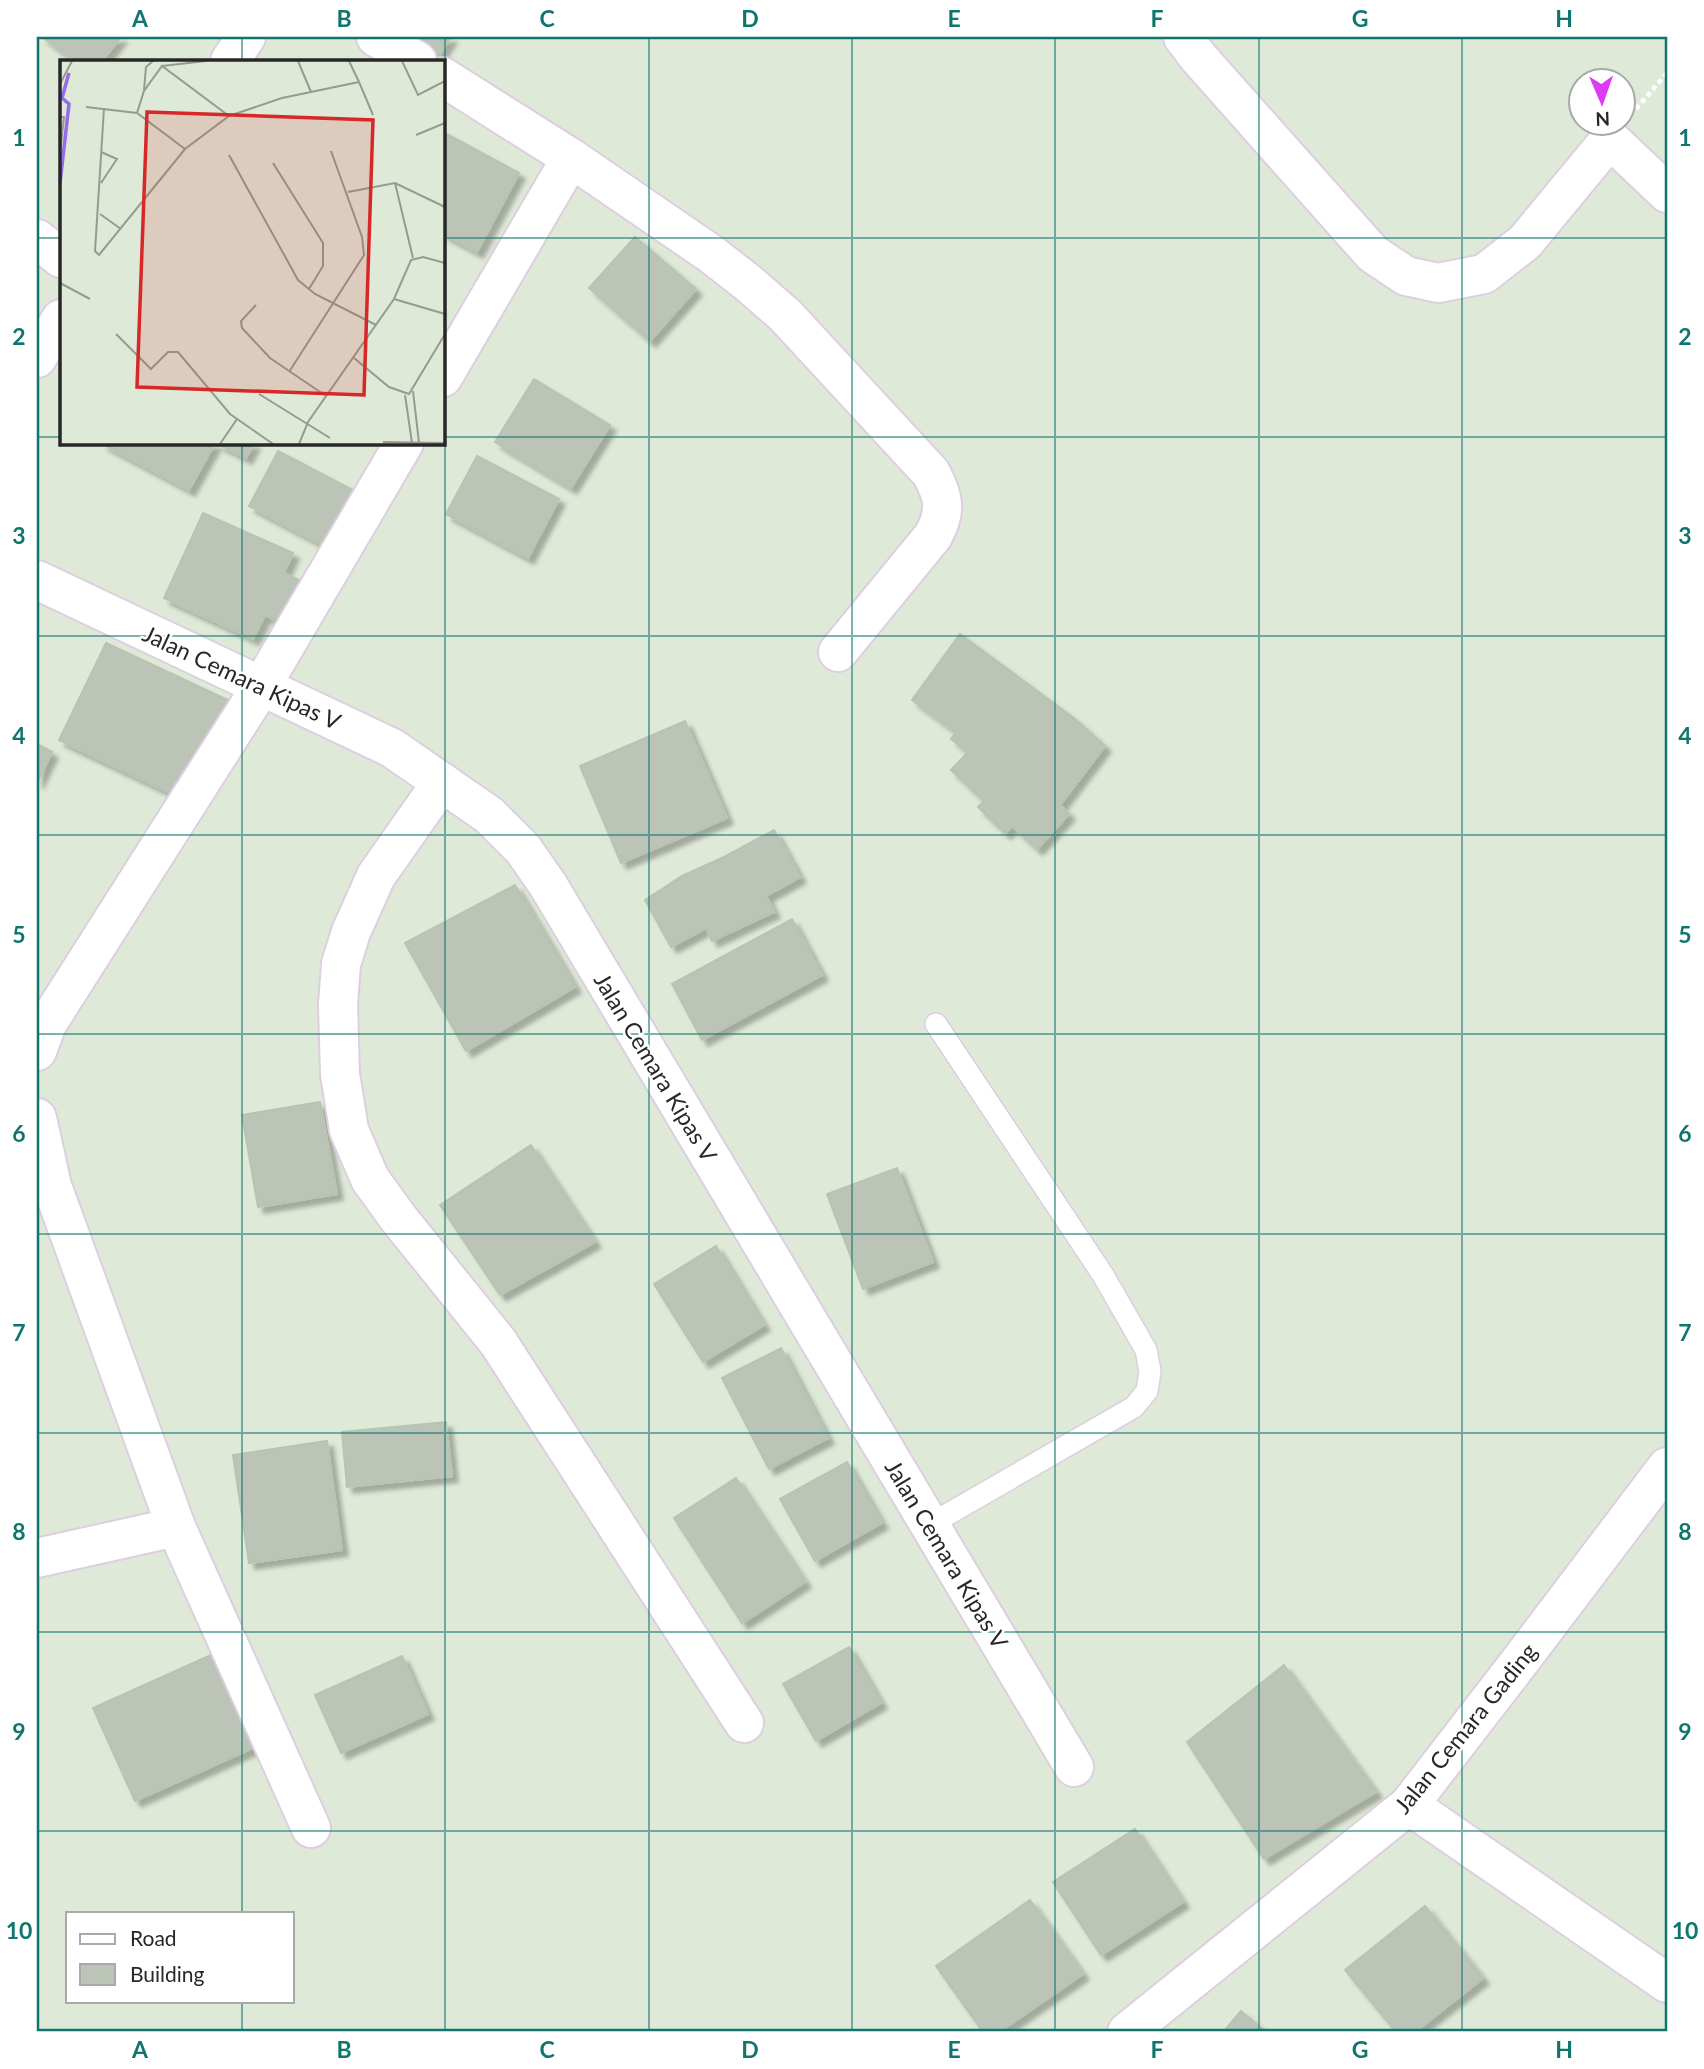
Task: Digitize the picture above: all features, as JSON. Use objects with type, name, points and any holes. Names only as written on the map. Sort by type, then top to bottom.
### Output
[{"type":"street","points":[[231,60],[246,37]]},
{"type":"street","points":[[376,37],[415,60]]},
{"type":"street","points":[[1183,37],[1373,254],[1406,276],[1438,283],[1484,274],[1525,242],[1610,139],[1667,193]]},
{"type":"street","points":[[444,78],[571,158],[712,254],[775,307],[931,473],[941,491],[943,509],[940,524],[838,652]]},
{"type":"street","points":[[444,375],[571,158]]},
{"type":"street","points":[[37,239],[60,257]]},
{"type":"street","points":[[37,358],[60,321]]},
{"type":"street","points":[[37,1051],[47,1024],[72,982],[261,687],[403,444]]},
{"type":"street","name":"Jalan Cemara Kipas V","points":[[37,580],[392,748],[489,815],[523,849],[548,885],[1074,1767]]},
{"type":"street","points":[[442,782],[376,876],[351,932],[341,964],[338,1004],[340,1074],[349,1130],[370,1179],[498,1342],[744,1723]]},
{"type":"street","points":[[37,1118],[52,1186],[176,1527],[311,1828]]},
{"type":"street","name":"Jalan Cemara Gading","points":[[1127,2032],[1409,1805],[1667,1467]]},
{"type":"street","points":[[37,1558],[176,1527]]},
{"type":"street","points":[[1409,1805],[1667,1983]]},
{"type":"lane","points":[[929,1525],[1134,1407],[1147,1391],[1150,1371],[1146,1350],[1103,1275],[936,1024]]},
{"type":"path","points":[[1610,139],[1667,73]]},
{"type":"building","points":[[42,37],[121,37],[103,60],[74,60]]},
{"type":"building","points":[[410,37],[451,37],[440,54]]},
{"type":"building","points":[[444,133],[519,173],[477,252],[444,235]]},
{"type":"building","points":[[635,237],[696,289],[650,341],[589,288]]},
{"type":"building","points":[[534,379],[610,425],[571,488],[495,442]]},
{"type":"building","points":[[103,444],[214,444],[189,490]]},
{"type":"building","points":[[218,444],[253,444],[246,458]]},
{"type":"building","points":[[278,451],[362,495],[332,550],[249,506]]},
{"type":"building","points":[[477,456],[559,499],[528,558],[446,514]]},
{"type":"building","points":[[203,513],[293,553],[284,573],[311,586],[289,627],[265,615],[253,639],[164,598]]},
{"type":"building","points":[[960,634],[1075,719],[1105,746],[1060,805],[1069,814],[1037,849],[1012,826],[1005,833],[978,807],[984,801],[951,770],[968,752],[951,739],[956,732],[912,700]]},
{"type":"building","points":[[106,643],[232,702],[185,800],[59,740]]},
{"type":"building","points":[[685,721],[727,818],[621,863],[580,766]]},
{"type":"building","points":[[37,744],[52,752],[37,783]]},
{"type":"building","points":[[774,830],[800,877],[766,896],[774,912],[712,941],[706,928],[671,947],[645,900],[682,876]]},
{"type":"building","points":[[515,885],[575,987],[466,1051],[405,943]]},
{"type":"building","points":[[792,919],[822,975],[702,1040],[672,984]]},
{"type":"building","points":[[320,1102],[337,1194],[258,1207],[242,1115]]},
{"type":"building","points":[[531,1145],[595,1242],[500,1295],[440,1205]]},
{"type":"building","points":[[897,1168],[933,1262],[863,1289],[827,1194]]},
{"type":"building","points":[[716,1246],[764,1325],[703,1362],[654,1284]]},
{"type":"building","points":[[781,1348],[828,1438],[769,1469],[722,1378]]},
{"type":"building","points":[[446,1422],[452,1476],[347,1487],[342,1432]]},
{"type":"building","points":[[327,1441],[342,1550],[249,1563],[233,1455]]},
{"type":"building","points":[[847,1462],[882,1523],[815,1561],[780,1499]]},
{"type":"building","points":[[736,1478],[805,1582],[742,1623],[674,1518]]},
{"type":"building","points":[[849,1647],[881,1703],[816,1741],[783,1684]]},
{"type":"building","points":[[213,1654],[255,1747],[135,1801],[93,1708]]},
{"type":"building","points":[[402,1656],[428,1714],[341,1753],[315,1695]]},
{"type":"building","points":[[1284,1665],[1376,1792],[1264,1859],[1187,1742]]},
{"type":"building","points":[[1135,1829],[1183,1902],[1101,1955],[1053,1882]]},
{"type":"building","points":[[1030,1900],[1083,1974],[999,2032],[983,2032],[936,1966]]},
{"type":"building","points":[[1425,1906],[1483,1978],[1415,2032],[1396,2032],[1345,1970]]},
{"type":"building","points":[[1241,2011],[1266,2032],[1223,2032]]}]
